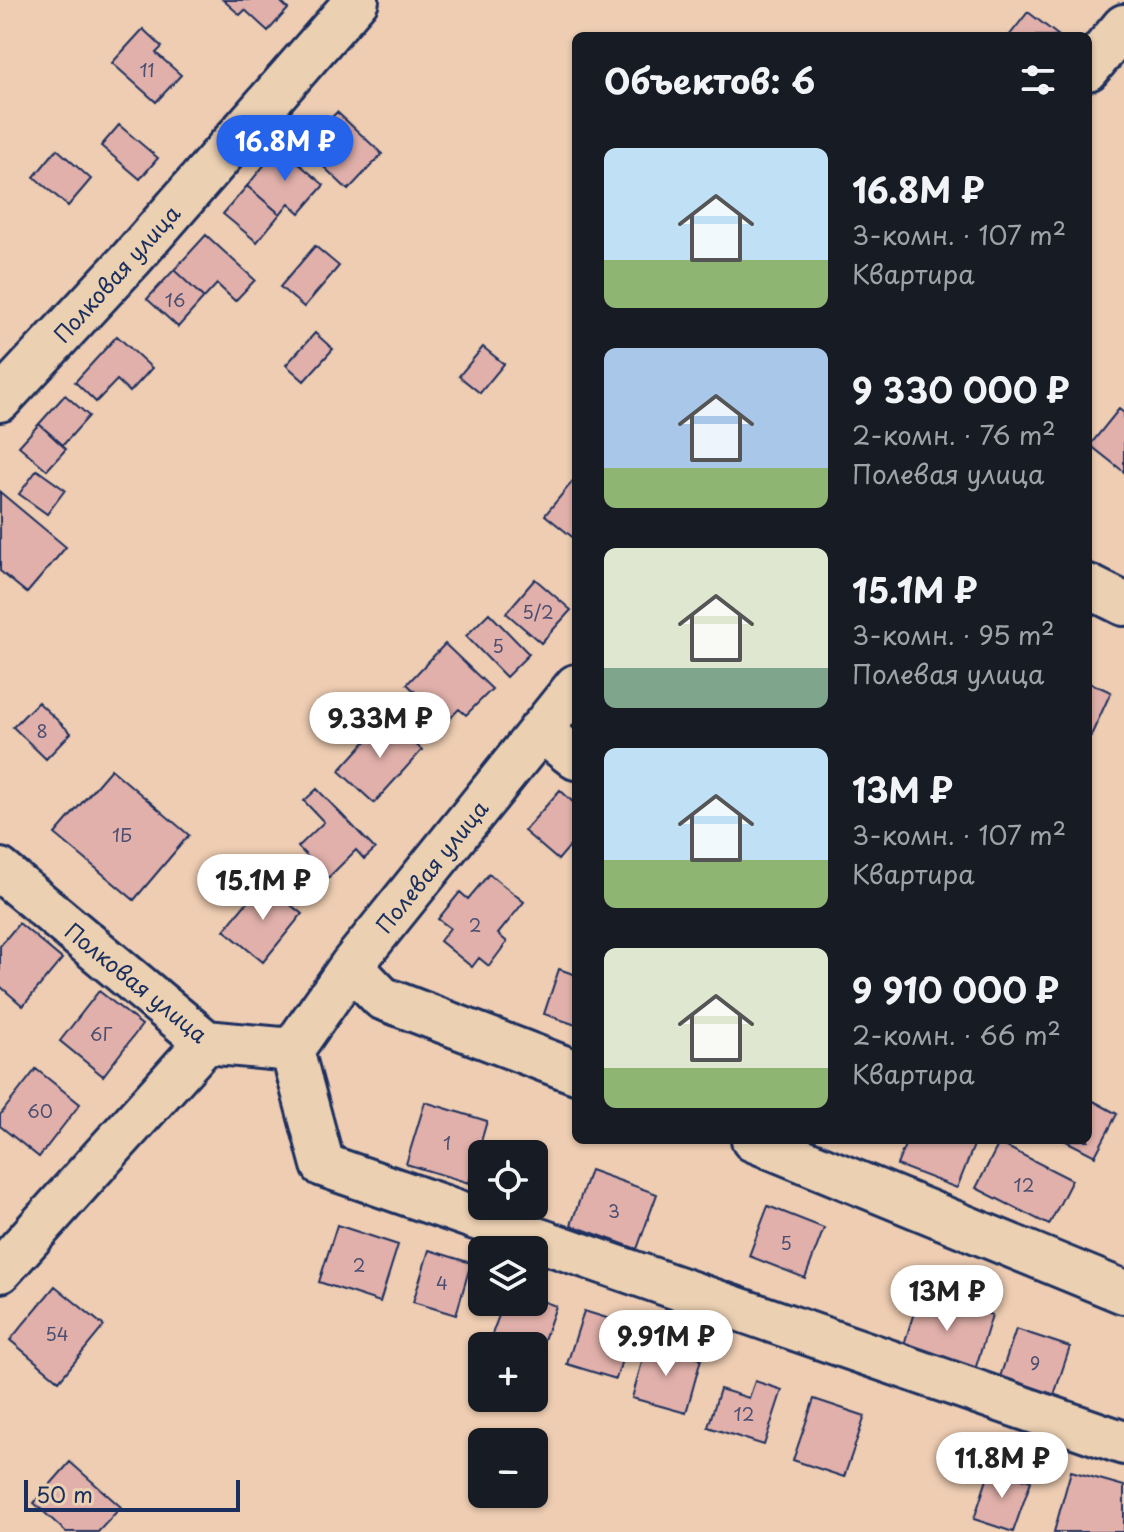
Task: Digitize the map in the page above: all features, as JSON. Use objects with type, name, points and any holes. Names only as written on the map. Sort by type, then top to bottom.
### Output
[{"type":"street","name":"Полковая улица","points":[[0,400],[132,258],[357,0]]},
{"type":"street","points":[[1092,64],[1124,26]]},
{"type":"street","points":[[1092,588],[1124,604]]},
{"type":"street","name":"Полевая улица","points":[[292,1050],[351,966],[572,691]]},
{"type":"street","points":[[540,730],[572,755]]},
{"type":"street","name":"Полковая улица","points":[[0,870],[206,1042],[292,1050]]},
{"type":"street","points":[[351,966],[382,998],[572,1070]]},
{"type":"street","points":[[0,1271],[206,1042]]},
{"type":"street","points":[[292,1050],[323,1165],[1124,1443]]},
{"type":"street","points":[[775,1144],[802,1149],[1121,1283]]},
{"type":"building","points":[[223,0],[279,0],[288,9],[268,31],[245,10],[240,15]]},
{"type":"building","points":[[1028,12],[1054,32],[1012,32]]},
{"type":"building","points":[[143,29],[162,47],[156,53],[181,75],[156,102],[112,63]]},
{"type":"building","points":[[337,112],[382,154],[348,190],[303,147]]},
{"type":"building","points":[[119,125],[158,158],[140,179],[101,146]]},
{"type":"building","points":[[279,147],[324,185],[300,213],[289,203],[280,214],[247,186]]},
{"type":"building","points":[[57,149],[91,179],[68,206],[34,177]]},
{"type":"building","points":[[247,186],[280,214],[257,242],[223,214]]},
{"type":"building","points":[[206,235],[255,280],[235,301],[217,284],[204,298],[174,270]]},
{"type":"building","points":[[315,246],[339,266],[304,307],[280,287]]},
{"type":"building","points":[[174,270],[204,298],[178,327],[147,299]]},
{"type":"building","points":[[315,333],[333,349],[304,381],[286,365]]},
{"type":"building","points":[[117,336],[152,368],[130,392],[117,380],[96,402],[75,382]]},
{"type":"building","points":[[483,347],[504,364],[480,393],[459,376]]},
{"type":"building","points":[[65,395],[89,416],[63,445],[39,424]]},
{"type":"building","points":[[1119,409],[1124,413],[1124,472],[1092,447]]},
{"type":"building","points":[[39,424],[66,449],[47,470],[19,446]]},
{"type":"building","points":[[37,470],[65,490],[47,514],[19,494]]},
{"type":"building","points":[[572,482],[572,537],[545,515]]},
{"type":"building","points":[[0,492],[66,547],[27,593],[0,571]]},
{"type":"building","points":[[535,579],[571,610],[541,643],[506,613]]},
{"type":"building","points":[[489,613],[529,654],[506,677],[466,636]]},
{"type":"building","points":[[445,644],[492,689],[466,715],[459,709],[446,722],[407,684]]},
{"type":"building","points":[[1092,684],[1111,692],[1092,733]]},
{"type":"building","points":[[38,702],[71,733],[46,759],[13,727]]},
{"type":"building","points":[[387,718],[422,750],[374,803],[339,771]]},
{"type":"building","points":[[111,769],[189,835],[134,900],[55,834]]},
{"type":"building","points":[[317,789],[375,849],[364,859],[356,850],[328,878],[298,847],[324,822],[304,801]]},
{"type":"building","points":[[560,790],[572,801],[572,844],[558,860],[524,831]]},
{"type":"building","points":[[489,874],[524,902],[498,934],[507,942],[489,966],[479,958],[472,967],[440,941],[450,928],[438,919],[460,892],[468,899]]},
{"type":"building","points":[[263,883],[302,914],[263,962],[224,930]]},
{"type":"building","points":[[19,923],[62,959],[23,1006],[0,986],[0,946]]},
{"type":"building","points":[[559,969],[572,974],[572,1024],[544,1014]]},
{"type":"building","points":[[99,991],[142,1025],[103,1076],[60,1041]]},
{"type":"building","points":[[36,1069],[80,1104],[39,1157],[0,1126],[0,1115]]},
{"type":"building","points":[[1092,1100],[1117,1114],[1095,1156],[1072,1144],[1092,1144]]},
{"type":"building","points":[[425,1102],[487,1121],[481,1140],[468,1140],[468,1183],[406,1164]]},
{"type":"building","points":[[905,1144],[974,1144],[957,1188],[897,1165]]},
{"type":"building","points":[[998,1144],[1072,1180],[1049,1225],[976,1188]]},
{"type":"building","points":[[590,1170],[657,1194],[637,1249],[571,1225]]},
{"type":"building","points":[[768,1206],[824,1228],[805,1278],[749,1256]]},
{"type":"building","points":[[337,1225],[398,1245],[380,1302],[319,1282]]},
{"type":"building","points":[[429,1250],[468,1262],[468,1273],[456,1315],[413,1302]]},
{"type":"building","points":[[55,1286],[104,1326],[59,1381],[10,1340]]},
{"type":"building","points":[[920,1293],[992,1315],[974,1373],[902,1351]]},
{"type":"building","points":[[548,1303],[556,1306],[547,1332],[493,1332],[499,1316],[548,1316]]},
{"type":"building","points":[[584,1311],[633,1326],[616,1379],[567,1364]]},
{"type":"building","points":[[1016,1329],[1070,1347],[1054,1395],[1000,1377]]},
{"type":"building","points":[[647,1344],[701,1359],[686,1413],[632,1398]]},
{"type":"building","points":[[755,1381],[782,1390],[764,1445],[708,1427],[720,1389],[749,1398]]},
{"type":"building","points":[[814,1399],[865,1416],[844,1477],[793,1460]]},
{"type":"building","points":[[70,1462],[121,1507],[98,1532],[66,1532],[34,1503]]},
{"type":"building","points":[[991,1467],[1031,1481],[1013,1532],[974,1519]]},
{"type":"building","points":[[1071,1471],[1124,1486],[1124,1532],[1054,1532]]}]
